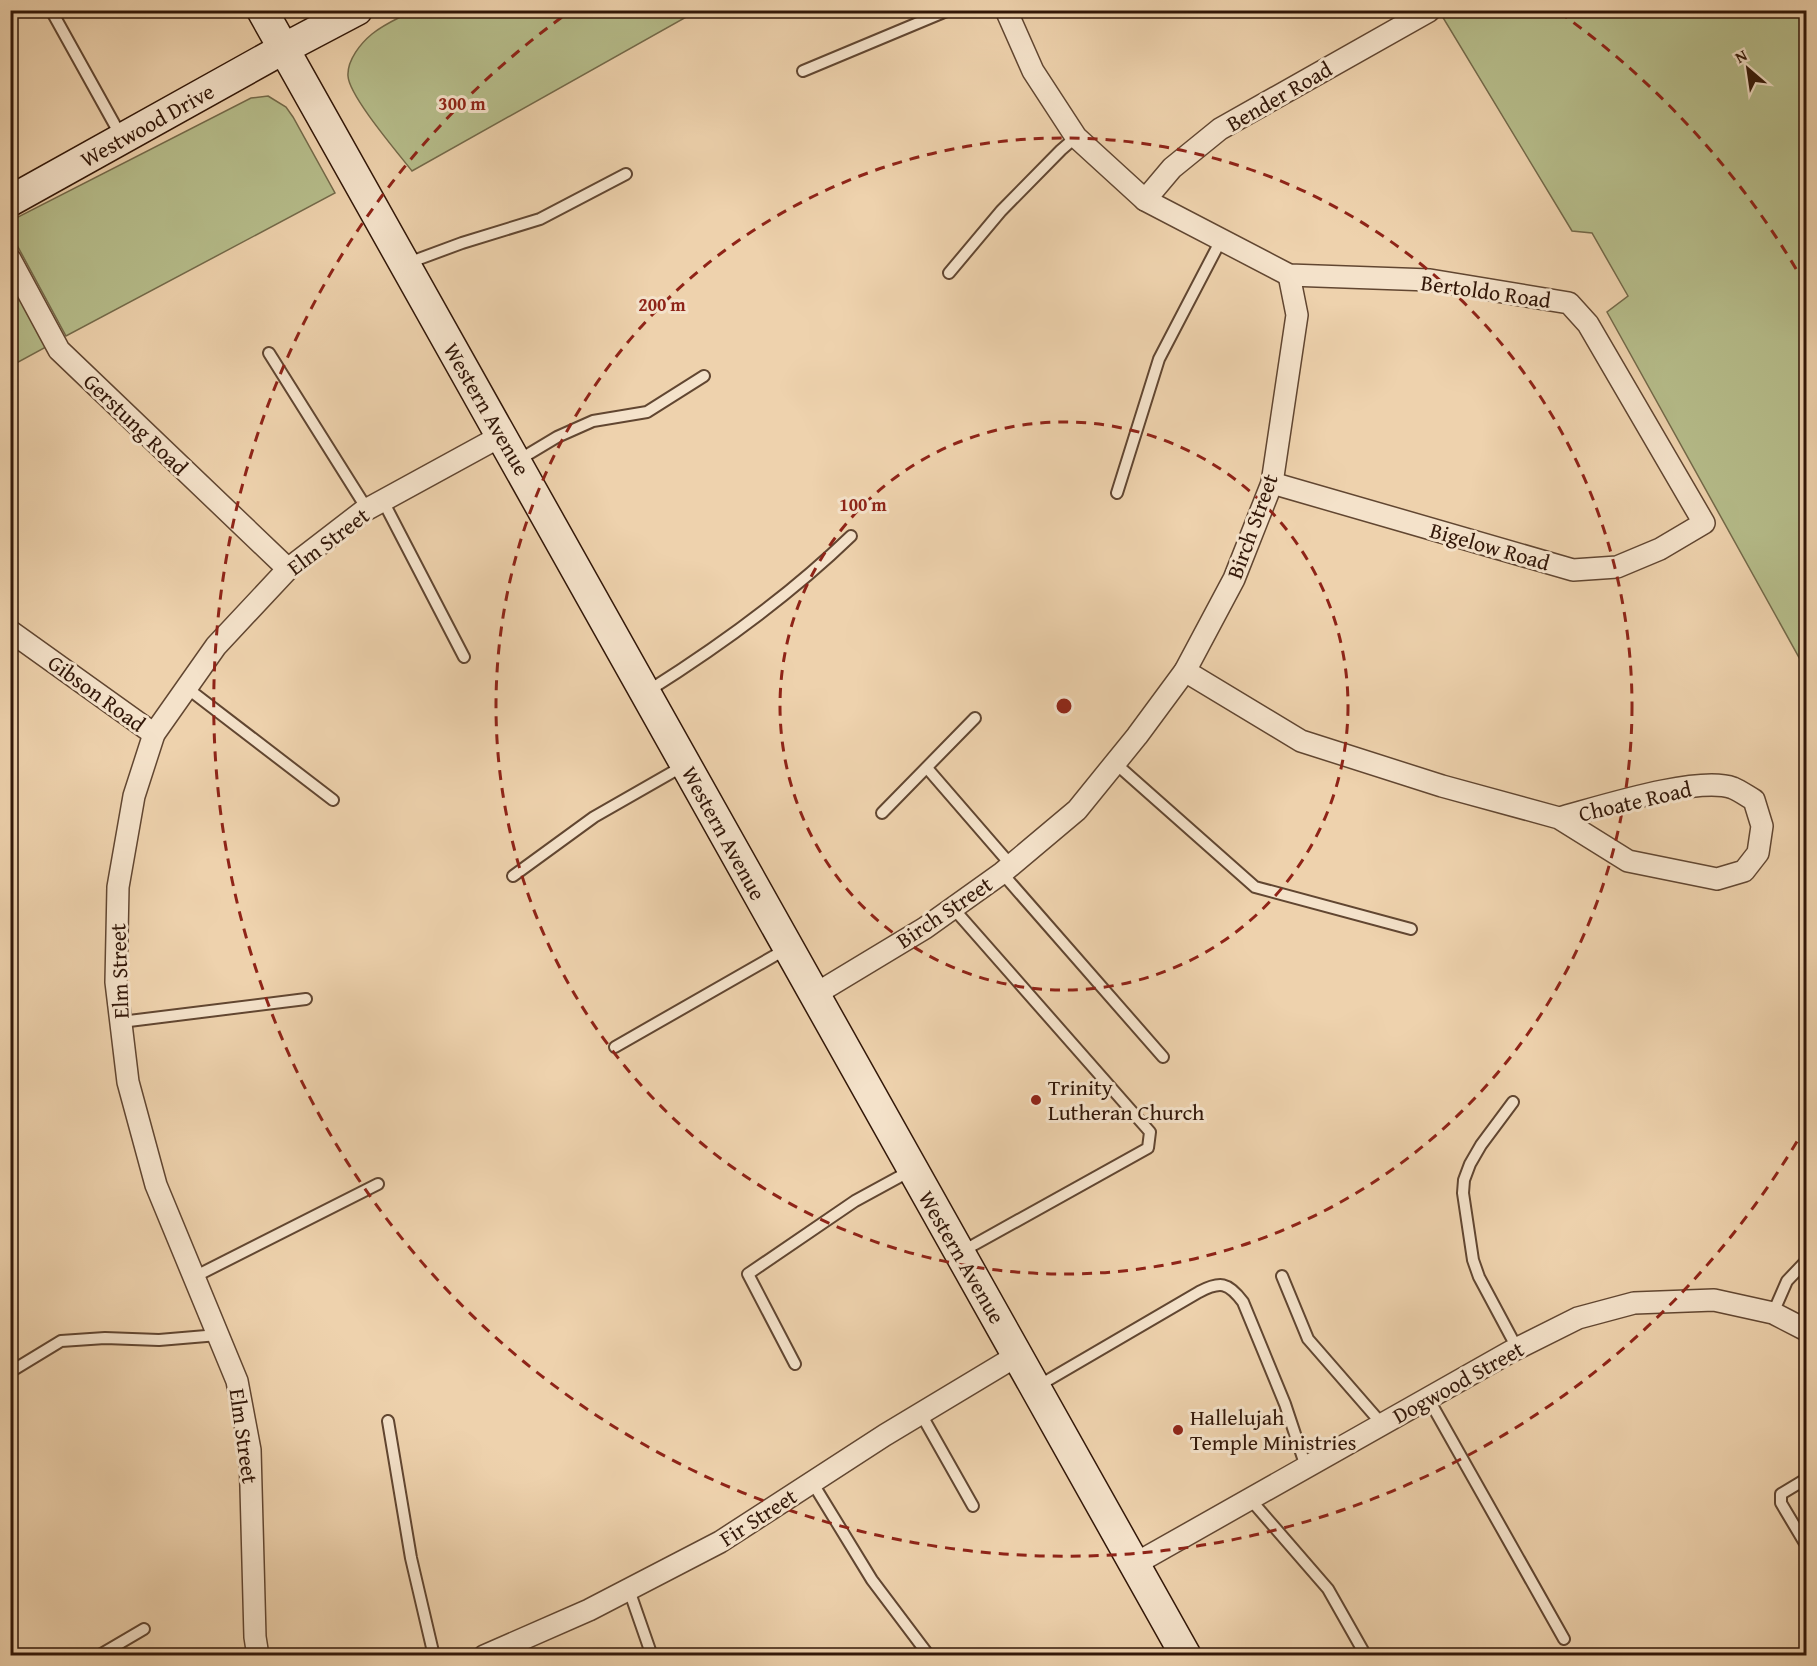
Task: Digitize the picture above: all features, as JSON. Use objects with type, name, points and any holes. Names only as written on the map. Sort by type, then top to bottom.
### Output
[{"type":"main road","name":"Western Avenue","points":[[262,10],[1186,1656]]},
{"type":"main road","name":"Westwood Drive","points":[[10,201],[357,10]]},
{"type":"street","points":[[1006,10],[1033,71],[1076,137],[1145,200],[1289,275]]},
{"type":"street","name":"Bender Road","points":[[1145,200],[1172,168],[1220,129],[1429,11]]},
{"type":"street","name":"Gerstung Road","points":[[10,259],[59,350],[288,569]]},
{"type":"street","name":"Birch Street","points":[[814,994],[925,928],[1006,869],[1077,810],[1185,671],[1234,579],[1272,483],[1297,315],[1289,275]]},
{"type":"street","name":"Bertoldo Road","points":[[1289,275],[1430,280],[1569,303],[1588,324],[1704,523]]},
{"type":"street","name":"Elm Street","points":[[258,1656],[255,1637],[250,1450],[237,1381],[153,1174],[128,1082],[116,982],[118,887],[134,796],[154,734],[216,646],[288,569],[375,505],[501,436]]},
{"type":"street","name":"Bigelow Road","points":[[1272,483],[1573,570],[1617,567],[1660,549],[1704,523]]},
{"type":"street","name":"Gibson Road","points":[[10,631],[154,734]]},
{"type":"street","name":"Choate Road","points":[[1185,671],[1301,741],[1442,786],[1559,818],[1628,861],[1717,879],[1744,871],[1758,853],[1762,826],[1754,800],[1732,788],[1706,784],[1636,797],[1559,818]]},
{"type":"street","name":"Dogwood Street","points":[[1135,1564],[1517,1348],[1578,1318],[1634,1303],[1714,1300],[1773,1313],[1806,1330]]},
{"type":"street","name":"Fir Street","points":[[484,1656],[589,1610],[720,1542],[812,1482],[1018,1355]]},
{"type":"lane","points":[[51,10],[122,139]]},
{"type":"lane","points":[[803,71],[949,10]]},
{"type":"lane","points":[[949,273],[1001,211],[1076,137]]},
{"type":"lane","points":[[405,264],[462,243],[540,219],[626,174]]},
{"type":"lane","points":[[1117,493],[1159,359],[1221,240]]},
{"type":"lane","points":[[269,353],[375,505],[464,657]]},
{"type":"lane","points":[[517,462],[556,437],[593,421],[647,412],[704,376]]},
{"type":"lane","points":[[645,692],[704,656],[758,617],[814,572],[851,536]]},
{"type":"lane","points":[[187,688],[333,800]]},
{"type":"lane","points":[[882,813],[975,718]]},
{"type":"lane","points":[[1115,763],[1255,887],[1411,929]]},
{"type":"lane","points":[[513,876],[594,817],[686,765]]},
{"type":"lane","points":[[927,768],[1006,869],[1163,1057]]},
{"type":"lane","points":[[953,908],[1150,1132],[1148,1148],[960,1252]]},
{"type":"lane","points":[[615,1047],[788,948]]},
{"type":"lane","points":[[121,1022],[306,999]]},
{"type":"lane","points":[[1513,1102],[1481,1144],[1470,1164],[1464,1180],[1463,1193],[1473,1260],[1517,1348]]},
{"type":"lane","points":[[795,1364],[748,1274],[855,1201],[913,1169]]},
{"type":"lane","points":[[194,1277],[378,1184]]},
{"type":"lane","points":[[1773,1313],[1787,1281],[1806,1261]]},
{"type":"lane","points":[[1282,1275],[1308,1339],[1382,1424]]},
{"type":"lane","points":[[1036,1388],[1215,1283],[1227,1286],[1237,1293],[1243,1302],[1285,1404],[1306,1467]]},
{"type":"lane","points":[[10,1372],[61,1341],[105,1338],[159,1340],[218,1335]]},
{"type":"lane","points":[[1428,1398],[1564,1639]]},
{"type":"lane","points":[[921,1414],[973,1506]]},
{"type":"lane","points":[[388,1421],[413,1568],[434,1656]]},
{"type":"lane","points":[[1806,1479],[1781,1494],[1781,1503],[1806,1545]]},
{"type":"lane","points":[[812,1482],[872,1580],[927,1653]]},
{"type":"lane","points":[[1250,1498],[1328,1589],[1366,1656]]},
{"type":"lane","points":[[629,1590],[652,1656]]},
{"type":"lane","points":[[98,1656],[144,1629]]},
{"type":"green space","points":[[412,11],[697,11],[412,171],[356,97],[350,85],[348,70],[352,58],[368,38],[381,27]]},
{"type":"green space","points":[[1439,11],[1806,11],[1806,670],[1607,312],[1628,296],[1592,233],[1572,231]]},
{"type":"green space","points":[[268,96],[286,107],[293,117],[335,193],[66,336],[11,234],[11,224],[16,218],[251,98]]},
{"type":"green space","points":[[10,278],[46,347],[11,366],[10,366]]},
{"type":"place","name":"Trinity Lutheran Church","points":[[1036,1100]]},
{"type":"place","name":"Hallelujah Temple Ministries","points":[[1178,1430]]}]
